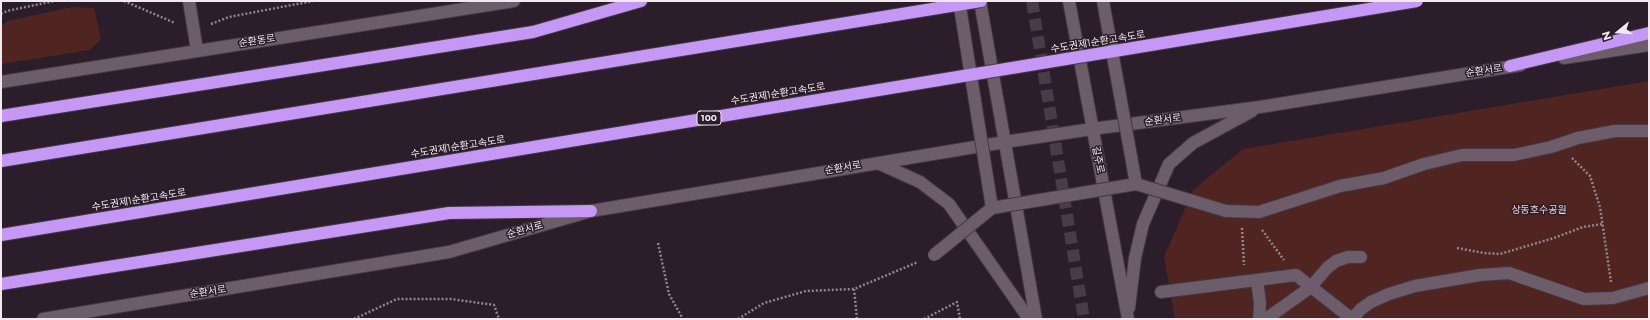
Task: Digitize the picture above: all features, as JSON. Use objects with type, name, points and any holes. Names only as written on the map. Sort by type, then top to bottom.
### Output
[{"type":"highway","points":[[1,116],[533,32],[641,1]]},
{"type":"highway","points":[[1,161],[981,1]]},
{"type":"highway","name":"수도권제1순환고속도로","points":[[1,235],[1417,1]]},
{"type":"highway","points":[[1510,66],[1649,32]]},
{"type":"highway","points":[[1,284],[449,213],[591,211]]},
{"type":"street","points":[[189,1],[197,50]]},
{"type":"street","name":"순환동로","points":[[1,82],[514,1]]},
{"type":"street","points":[[960,1],[992,208]]},
{"type":"street","points":[[981,1],[1036,319]]},
{"type":"street","name":"길주로","points":[[1069,1],[1128,319]]},
{"type":"street","points":[[1103,1],[1136,184]]},
{"type":"street","name":"순환서로","points":[[43,319],[450,252],[591,211],[878,162],[1092,129],[1260,107],[1649,45]]},
{"type":"street","points":[[1128,319],[1135,258],[1143,224],[1169,164],[1193,143],[1260,107]]},
{"type":"street","points":[[934,255],[992,208],[1136,184],[1226,211],[1259,212],[1340,186],[1384,178],[1424,164],[1462,155],[1514,155],[1550,147],[1578,138],[1615,131],[1649,131]]},
{"type":"street","points":[[878,162],[920,182],[949,204],[1029,319]]},
{"type":"street","points":[[1266,319],[1311,286],[1327,268],[1336,261],[1361,257]]},
{"type":"street","points":[[1161,292],[1296,275],[1352,319],[1361,309],[1371,302],[1389,294],[1415,286],[1480,275],[1509,273],[1584,299],[1613,298],[1649,288]]},
{"type":"street","points":[[1258,280],[1260,303],[1259,319]]},
{"type":"path","points":[[1,14],[14,9],[54,1]]},
{"type":"path","points":[[124,1],[194,31],[229,17],[313,1]]},
{"type":"path","points":[[1550,147],[1573,159],[1590,176],[1600,207],[1613,298]]},
{"type":"path","points":[[1245,212],[1296,275]]},
{"type":"path","points":[[1245,212],[1245,281]]},
{"type":"path","points":[[1458,248],[1478,253],[1500,254],[1543,242],[1583,227],[1602,224]]},
{"type":"path","points":[[658,243],[669,294],[683,319]]},
{"type":"path","points":[[738,319],[764,303],[806,291],[854,289],[934,255]]},
{"type":"path","points":[[854,289],[857,319]]},
{"type":"path","points":[[354,319],[397,299],[443,299],[494,305],[498,319]]},
{"type":"path","points":[[924,319],[956,302],[960,319]]},
{"type":"green space","points":[[72,7],[94,8],[101,39],[90,50],[1,64],[1,26],[8,21]]},
{"type":"green space","name":"상동호수공원","points":[[1649,81],[1649,319],[1175,319],[1164,257],[1193,190],[1243,149]]},
{"type":"tunnel","points":[[1032,1],[1084,319]]}]
